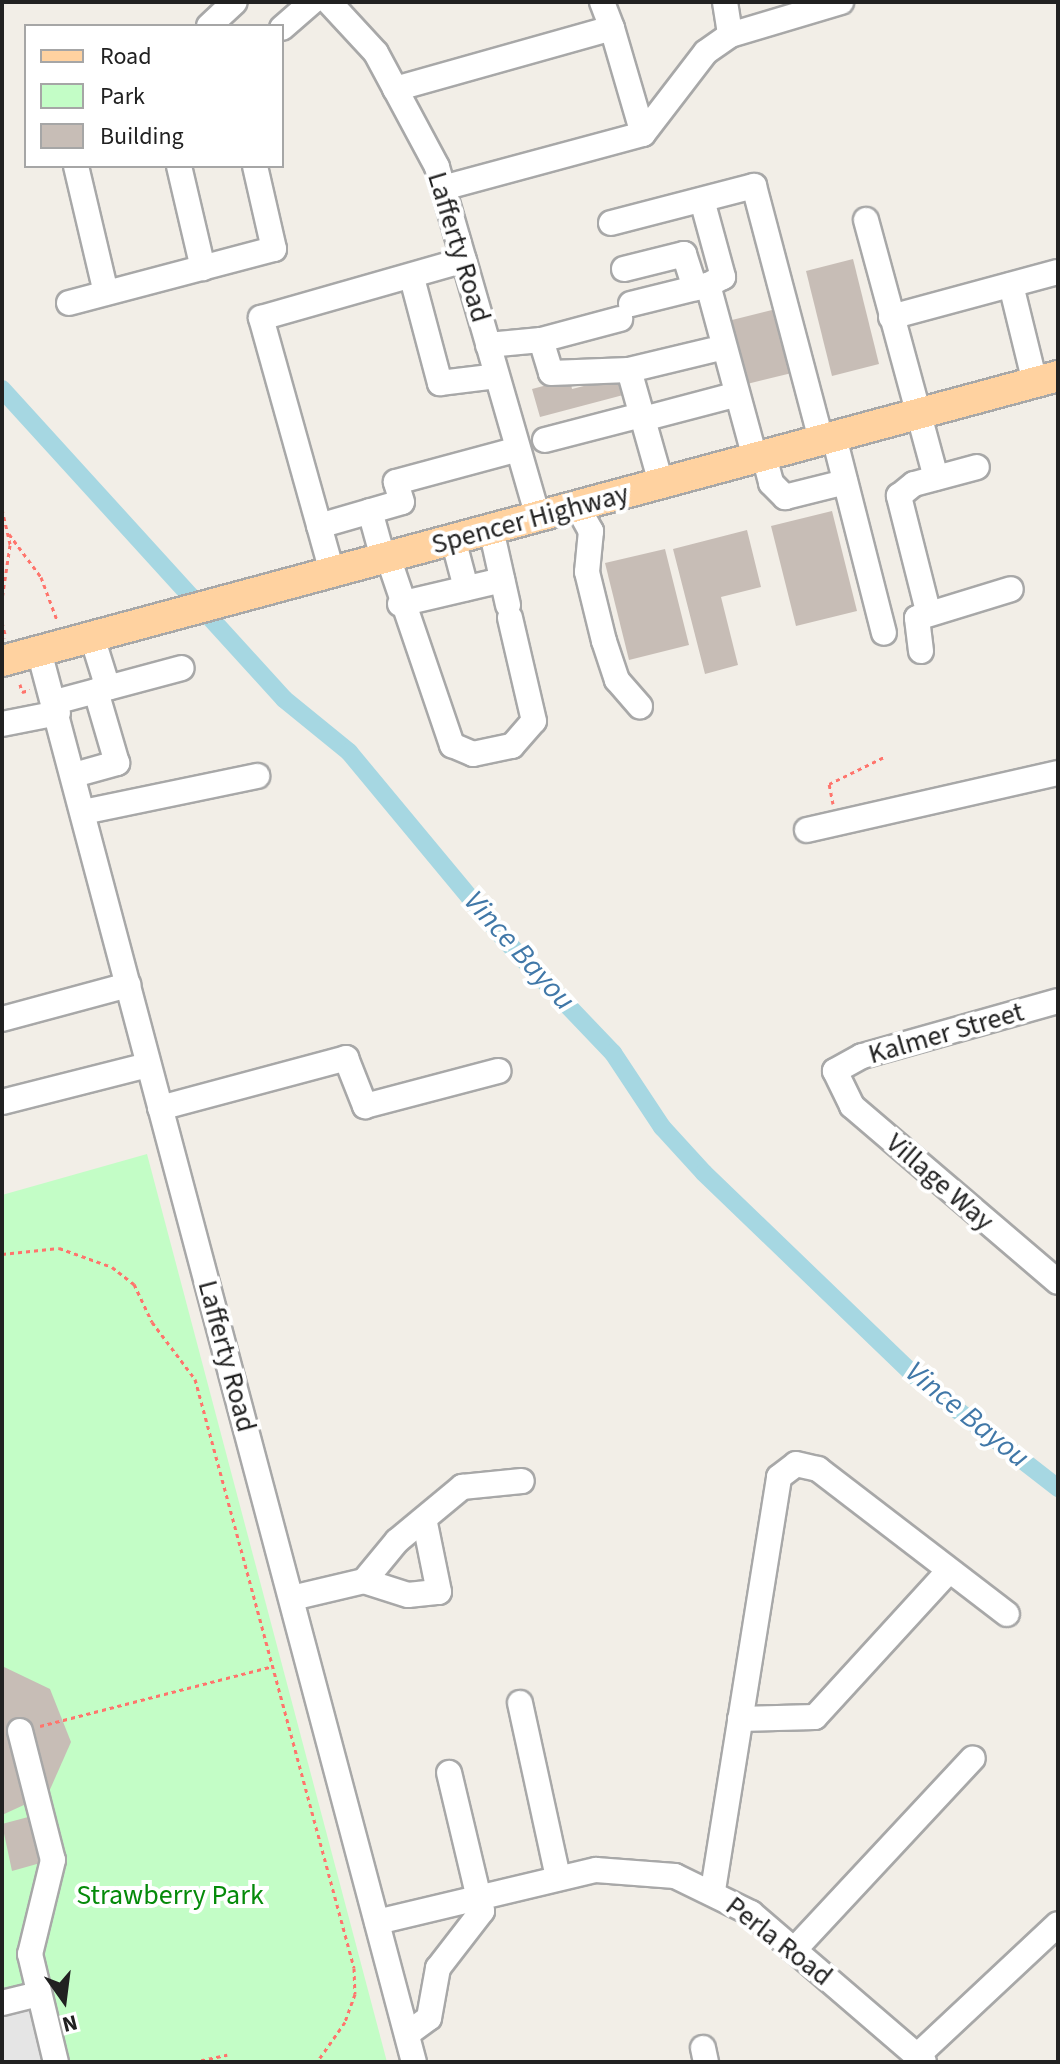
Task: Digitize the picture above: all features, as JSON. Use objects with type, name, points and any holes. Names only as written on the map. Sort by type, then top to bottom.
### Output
[{"type":"main road","name":"Spencer Highway","points":[[11,672],[39,651],[1047,380]]},
{"type":"street","points":[[211,24],[235,2]]},
{"type":"street","points":[[284,26],[312,2]]},
{"type":"street","name":"Lafferty Road","points":[[329,2],[407,86],[443,188],[538,517]]},
{"type":"street","points":[[602,2],[643,134]]},
{"type":"street","points":[[725,2],[730,35]]},
{"type":"street","points":[[443,188],[643,134],[706,52],[730,35],[841,2]]},
{"type":"street","points":[[407,86],[612,28]]},
{"type":"street","points":[[76,168],[106,293]]},
{"type":"street","points":[[179,168],[203,268]]},
{"type":"street","points":[[69,303],[274,249],[255,168]]},
{"type":"street","points":[[611,223],[754,186],[828,438],[845,482],[884,633]]},
{"type":"street","points":[[488,345],[541,340],[723,277],[702,200]]},
{"type":"street","points":[[866,220],[936,478]]},
{"type":"street","points":[[624,269],[684,254],[701,287],[759,457],[771,483],[785,497],[845,482]]},
{"type":"street","points":[[332,572],[261,318],[412,278],[464,260]]},
{"type":"street","points":[[891,317],[1058,272]]},
{"type":"street","points":[[412,278],[440,383],[497,376]]},
{"type":"street","points":[[1011,285],[1047,380]]},
{"type":"street","points":[[541,340],[551,373],[629,370],[712,350]]},
{"type":"street","points":[[629,370],[661,483]]},
{"type":"street","points":[[545,440],[726,397]]},
{"type":"street","points":[[319,526],[402,502],[396,482],[518,449]]},
{"type":"street","points":[[928,611],[899,496],[936,478],[977,467]]},
{"type":"street","points":[[577,506],[591,531],[587,572],[604,641],[617,680],[640,706]]},
{"type":"street","points":[[370,511],[400,604],[452,745],[473,754],[512,746],[534,721],[491,529]]},
{"type":"street","points":[[453,539],[466,588]]},
{"type":"street","points":[[400,604],[502,580]]},
{"type":"street","points":[[921,651],[914,624],[928,611],[1011,589]]},
{"type":"street","points":[[74,775],[117,763],[92,637]]},
{"type":"street","name":"Lafferty Road","points":[[39,651],[57,708],[148,1065],[414,2062]]},
{"type":"street","points":[[2,724],[57,708],[102,690],[182,668]]},
{"type":"street","points":[[807,830],[1058,773]]},
{"type":"street","points":[[83,812],[257,776]]},
{"type":"street","points":[[2,1019],[128,985]]},
{"type":"street","name":"Kalmer Street","points":[[835,1071],[862,1056],[1058,1001]]},
{"type":"street","points":[[160,1108],[346,1058],[365,1106],[498,1071]]},
{"type":"street","points":[[2,1102],[148,1065]]},
{"type":"street","name":"Village Way","points":[[835,1071],[852,1106],[1058,1282]]},
{"type":"street","points":[[713,1890],[779,1477],[796,1464],[818,1469],[947,1573],[1007,1614]]},
{"type":"street","points":[[364,1581],[397,1541],[425,1523],[462,1487],[522,1481]]},
{"type":"street","points":[[292,1598],[364,1581],[408,1595],[439,1592],[425,1523]]},
{"type":"street","points":[[740,1719],[815,1717],[947,1573]]},
{"type":"street","points":[[520,1703],[558,1878]]},
{"type":"street","points":[[20,1731],[53,1860],[30,1954],[37,1994],[56,2062]]},
{"type":"street","points":[[794,1950],[973,1758]]},
{"type":"street","points":[[407,2034],[429,2018],[431,1985],[477,1920],[481,1897],[449,1773]]},
{"type":"street","name":"Perla Road","points":[[377,1922],[558,1878],[633,1870],[713,1890],[794,1950],[920,2059]]},
{"type":"street","points":[[920,2059],[1058,1924]]},
{"type":"street","points":[[2,2003],[37,1994]]},
{"type":"path","points":[[2,509],[9,534],[41,577],[54,610]]},
{"type":"path","points":[[2,599],[9,534]]},
{"type":"path","points":[[11,672],[22,692],[31,690]]},
{"type":"path","points":[[837,823],[829,784],[884,757]]},
{"type":"path","points":[[2,1254],[33,1247],[85,1253],[134,1284],[152,1322],[195,1379],[209,1417],[354,1968],[345,2022],[317,2062]]},
{"type":"path","points":[[20,1731],[273,1666]]},
{"type":"path","points":[[193,2062],[227,2055]]},
{"type":"green space","name":"Strawberry Park","points":[[147,1154],[387,2062],[2,2062],[2,1195]]},
{"type":"shaded area","points":[[43,1979],[65,2062],[2,2062],[2,1990]]},
{"type":"building","points":[[853,259],[879,364],[832,376],[806,271]]},
{"type":"building","points":[[780,308],[796,372],[743,385],[728,321]]},
{"type":"building","points":[[623,376],[627,394],[540,417],[532,389],[570,379],[572,389]]},
{"type":"building","points":[[832,511],[857,611],[796,626],[771,526]]},
{"type":"building","points":[[747,530],[761,587],[721,597],[738,665],[705,674],[673,549]]},
{"type":"building","points":[[665,549],[689,645],[629,660],[605,563]]},
{"type":"building","points":[[2,1666],[50,1689],[71,1742],[48,1794],[2,1815]]},
{"type":"building","points":[[32,1816],[44,1862],[12,1871],[2,1824]]},
{"type":"waterway","name":"Vince Bayou","points":[[2,389],[284,699],[349,752],[504,939],[613,1053],[662,1127],[704,1173],[920,1381],[1058,1488]]}]
